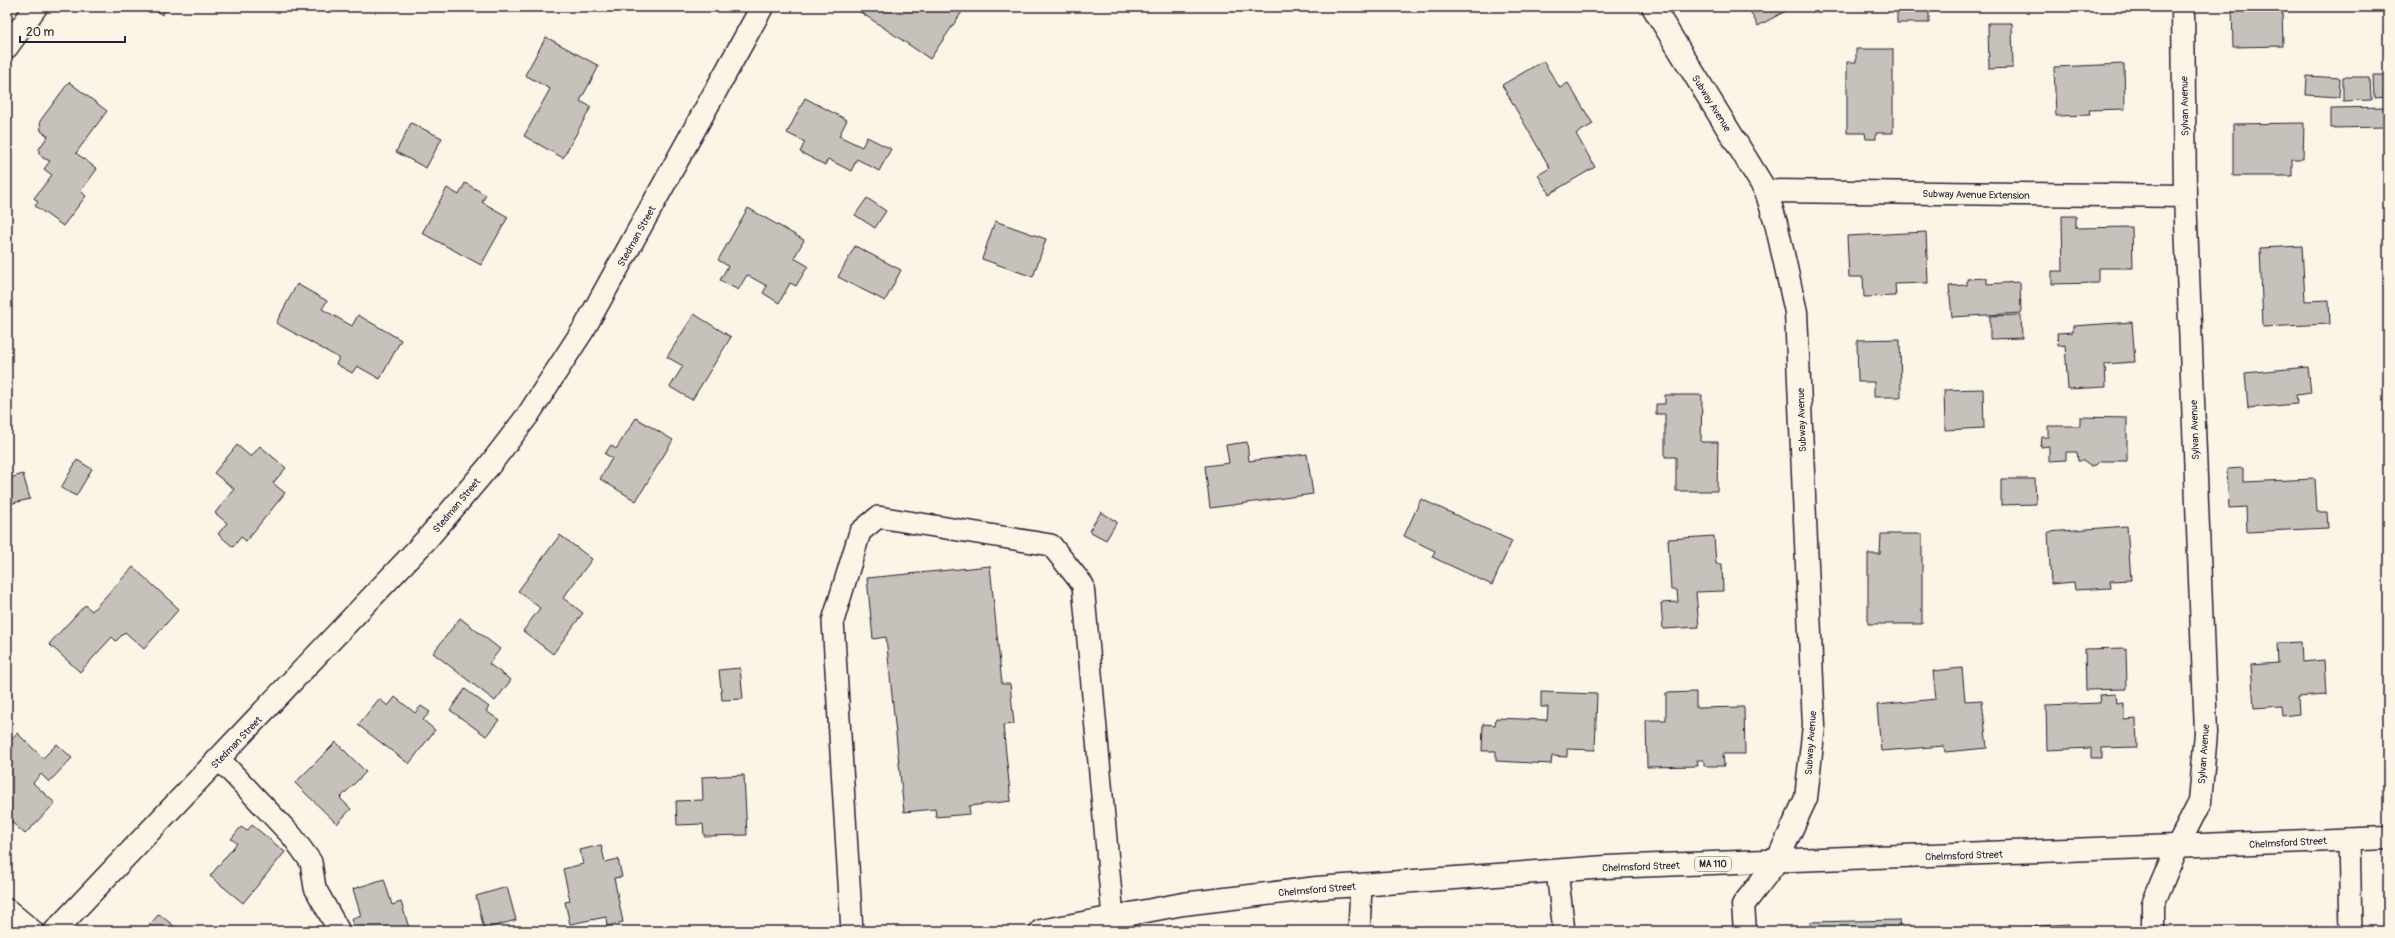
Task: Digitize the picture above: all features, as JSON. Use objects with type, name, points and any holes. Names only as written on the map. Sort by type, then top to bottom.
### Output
[{"type":"main road","points":[[7,47],[36,7]]},
{"type":"main road","name":"Stedman Street","points":[[56,931],[427,539],[489,466],[528,415],[585,327],[762,7]]},
{"type":"main road","name":"Subway Avenue","points":[[1653,7],[1766,191],[1776,223],[1796,312],[1814,726],[1806,798],[1777,862],[1743,905],[1746,931]]},
{"type":"main road","name":"Sylvan Avenue","points":[[2152,931],[2153,904],[2177,847],[2200,802],[2206,733],[2185,196],[2183,7]]},
{"type":"main road","name":"Subway Avenue Extension","points":[[1766,191],[2185,196]]},
{"type":"main road","name":"Chelmsford Street","points":[[1041,931],[1183,904],[1316,888],[1606,867],[1777,862],[2388,838]]},
{"type":"main road","points":[[7,910],[32,931]]},
{"type":"lane","points":[[852,931],[833,621],[860,532],[878,518],[1051,546],[1083,584],[1113,917]]},
{"type":"lane","points":[[219,759],[292,836],[311,862],[315,888],[339,931]]},
{"type":"lane","points":[[2349,839],[2351,931]]},
{"type":"lane","points":[[1557,871],[1564,931]]},
{"type":"lane","points":[[1358,931],[1361,885]]},
{"type":"building","points":[[150,7],[167,7],[162,15]]},
{"type":"building","points":[[853,7],[925,7],[928,9],[929,7],[962,7],[964,9],[930,59]]},
{"type":"building","points":[[1748,7],[1793,7],[1758,26]]},
{"type":"building","points":[[1908,7],[1929,7],[1929,23],[1897,23],[1897,9],[1908,9]]},
{"type":"building","points":[[2232,7],[2282,9],[2283,46],[2233,47]]},
{"type":"building","points":[[1988,23],[2012,23],[2013,68],[1989,69]]},
{"type":"building","points":[[546,37],[599,66],[580,101],[591,107],[563,158],[524,136],[550,89],[525,75]]},
{"type":"building","points":[[1856,49],[1893,49],[1893,133],[1876,133],[1876,139],[1866,139],[1865,133],[1847,133],[1847,62],[1856,62]]},
{"type":"building","points":[[1543,61],[1560,88],[1568,83],[1593,124],[1576,134],[1595,167],[1549,194],[1538,175],[1550,168],[1502,85]]},
{"type":"building","points":[[2124,64],[2125,109],[2089,110],[2090,115],[2056,116],[2054,67]]},
{"type":"building","points":[[2373,75],[2388,75],[2388,97],[2374,98]]},
{"type":"building","points":[[2307,76],[2340,78],[2339,97],[2306,95]]},
{"type":"building","points":[[2343,77],[2370,77],[2371,100],[2343,101]]},
{"type":"building","points":[[69,82],[107,111],[76,153],[97,169],[81,191],[86,196],[63,226],[35,206],[38,202],[34,198],[52,175],[44,169],[50,161],[43,158],[39,153],[39,149],[48,136],[41,131],[40,121]]},
{"type":"building","points":[[805,98],[847,120],[839,136],[862,147],[867,137],[891,149],[879,171],[857,159],[851,171],[828,159],[825,165],[800,152],[805,142],[787,133]]},
{"type":"building","points":[[2388,107],[2388,142],[2386,142],[2385,127],[2331,128],[2331,108]]},
{"type":"building","points":[[411,123],[442,138],[426,168],[396,152]]},
{"type":"building","points":[[2304,123],[2303,159],[2292,159],[2292,176],[2233,176],[2233,124]]},
{"type":"building","points":[[465,183],[486,195],[482,202],[508,217],[481,265],[422,233],[447,188],[459,195]]},
{"type":"building","points":[[867,198],[886,211],[875,228],[855,215]]},
{"type":"building","points":[[748,208],[804,240],[794,258],[808,266],[796,286],[790,283],[779,303],[763,293],[767,286],[747,275],[738,290],[720,280],[728,266],[718,260]]},
{"type":"building","points":[[2062,216],[2076,216],[2076,228],[2132,227],[2133,268],[2098,268],[2098,283],[2052,284],[2052,271],[2063,271]]},
{"type":"building","points":[[995,221],[1046,239],[1033,277],[982,259]]},
{"type":"building","points":[[1926,232],[1928,283],[1895,284],[1896,296],[1864,297],[1863,277],[1849,277],[1847,236]]},
{"type":"building","points":[[855,246],[901,270],[885,301],[838,277]]},
{"type":"building","points":[[2302,246],[2305,301],[2329,300],[2330,324],[2263,327],[2260,248]]},
{"type":"building","points":[[1987,278],[1987,284],[2020,282],[2021,313],[1952,317],[1949,286],[1967,285],[1967,279]]},
{"type":"building","points":[[297,284],[327,301],[322,309],[352,326],[358,315],[401,340],[380,379],[357,366],[352,373],[336,364],[339,358],[276,323]]},
{"type":"building","points":[[694,314],[731,337],[692,400],[670,387],[683,366],[667,357]]},
{"type":"building","points":[[2021,315],[2022,338],[1990,339],[1990,316]]},
{"type":"building","points":[[2132,322],[2135,362],[2105,364],[2106,387],[2068,389],[2065,345],[2058,346],[2057,333],[2073,332],[2073,326]]},
{"type":"building","points":[[1900,339],[1901,397],[1874,397],[1874,382],[1858,382],[1857,340]]},
{"type":"building","points":[[2384,343],[2388,343],[2388,368],[2385,368]]},
{"type":"building","points":[[2308,367],[2311,393],[2296,395],[2297,404],[2248,408],[2245,373]]},
{"type":"building","points":[[1983,389],[1984,428],[1945,430],[1944,390]]},
{"type":"building","points":[[1665,395],[1702,395],[1701,442],[1718,442],[1717,491],[1676,491],[1676,457],[1665,457],[1665,414],[1656,414],[1656,404],[1665,404]]},
{"type":"building","points":[[2080,417],[2127,418],[2127,461],[2100,461],[2096,465],[2090,466],[2083,461],[2078,461],[2077,452],[2066,452],[2066,460],[2049,461],[2049,446],[2041,447],[2042,437],[2048,437],[2048,426],[2080,426]]},
{"type":"building","points":[[636,418],[673,440],[636,501],[600,479],[612,458],[605,454],[611,445],[616,449]]},
{"type":"building","points":[[1247,442],[1249,461],[1307,454],[1313,494],[1210,508],[1205,466],[1229,463],[1226,445]]},
{"type":"building","points":[[237,445],[251,457],[260,446],[286,468],[273,483],[285,493],[246,541],[241,537],[233,547],[218,534],[227,523],[215,513],[234,489],[214,473]]},
{"type":"building","points":[[77,460],[92,469],[76,496],[61,488]]},
{"type":"building","points":[[2243,468],[2243,482],[2315,479],[2317,512],[2327,512],[2328,528],[2247,532],[2246,507],[2229,508],[2227,469]]},
{"type":"building","points":[[23,474],[30,499],[9,504],[7,479]]},
{"type":"building","points":[[2001,479],[2035,479],[2036,504],[2001,505]]},
{"type":"building","points":[[1421,499],[1512,541],[1492,585],[1432,557],[1435,551],[1404,536]]},
{"type":"building","points":[[1101,512],[1117,522],[1106,540],[1089,531]]},
{"type":"building","points":[[2127,526],[2131,580],[2110,581],[2111,588],[2075,590],[2074,582],[2051,584],[2048,532]]},
{"type":"building","points":[[1881,534],[1922,534],[1922,624],[1868,624],[1868,554],[1880,554]]},
{"type":"building","points":[[560,535],[592,559],[563,598],[583,613],[553,654],[523,631],[540,608],[518,591]]},
{"type":"building","points":[[1714,536],[1716,564],[1722,564],[1723,591],[1696,592],[1699,627],[1663,629],[1661,603],[1678,602],[1677,590],[1671,590],[1668,539]]},
{"type":"building","points":[[990,566],[1002,684],[1010,684],[1014,724],[1003,725],[1011,801],[969,806],[970,814],[936,817],[935,809],[904,812],[886,637],[873,639],[867,578]]},
{"type":"building","points":[[133,567],[179,609],[144,649],[125,632],[116,641],[112,637],[80,672],[49,644],[85,605],[92,611]]},
{"type":"building","points":[[460,618],[500,649],[489,664],[511,680],[495,701],[433,653]]},
{"type":"building","points":[[2301,642],[2302,662],[2324,660],[2326,695],[2298,697],[2299,714],[2282,716],[2281,706],[2254,708],[2251,665],[2278,663],[2277,643]]},
{"type":"building","points":[[2126,648],[2127,689],[2086,690],[2085,649]]},
{"type":"building","points":[[740,668],[743,699],[722,700],[719,670]]},
{"type":"building","points":[[1962,668],[1965,701],[1982,700],[1987,748],[1945,752],[1944,746],[1881,751],[1877,705],[1936,699],[1933,671]]},
{"type":"building","points":[[465,689],[489,707],[486,711],[499,720],[486,736],[450,710]]},
{"type":"building","points":[[1541,692],[1597,694],[1595,750],[1567,749],[1567,757],[1552,756],[1551,764],[1496,761],[1496,751],[1482,751],[1483,724],[1495,725],[1496,718],[1547,720],[1548,707],[1541,707]]},
{"type":"building","points":[[1696,692],[1696,708],[1744,707],[1745,754],[1723,754],[1724,766],[1704,766],[1704,760],[1697,760],[1698,766],[1647,767],[1646,720],[1666,720],[1666,693]]},
{"type":"building","points":[[2116,694],[2117,704],[2124,703],[2124,720],[2136,719],[2137,747],[2102,748],[2102,758],[2091,758],[2091,748],[2047,750],[2046,705],[2100,703],[2099,695]]},
{"type":"building","points":[[395,697],[415,713],[421,706],[430,712],[423,720],[435,730],[409,764],[358,725],[379,699],[388,706]]},
{"type":"building","points":[[17,733],[43,758],[57,744],[72,758],[49,782],[41,774],[33,783],[55,803],[25,834],[7,818],[7,744]]},
{"type":"building","points":[[336,742],[366,772],[340,798],[351,809],[337,824],[295,783]]},
{"type":"building","points":[[744,775],[747,835],[704,836],[703,824],[677,825],[676,801],[703,800],[702,777]]},
{"type":"building","points":[[252,825],[285,852],[243,903],[210,876],[237,843],[231,839],[241,827],[247,831]]},
{"type":"building","points":[[601,845],[605,862],[618,859],[622,877],[614,878],[623,922],[607,926],[606,917],[570,924],[565,902],[570,901],[563,869],[583,864],[580,850]]},
{"type":"building","points":[[384,879],[392,905],[401,902],[410,931],[355,931],[352,919],[361,916],[353,889]]},
{"type":"building","points":[[507,887],[516,920],[484,929],[476,896]]},
{"type":"building","points":[[159,914],[180,931],[144,931]]},
{"type":"building","points":[[1899,920],[1900,931],[1810,931],[1810,922]]},
{"type":"building","points":[[2069,924],[2069,931],[2012,931],[2012,928]]}]
